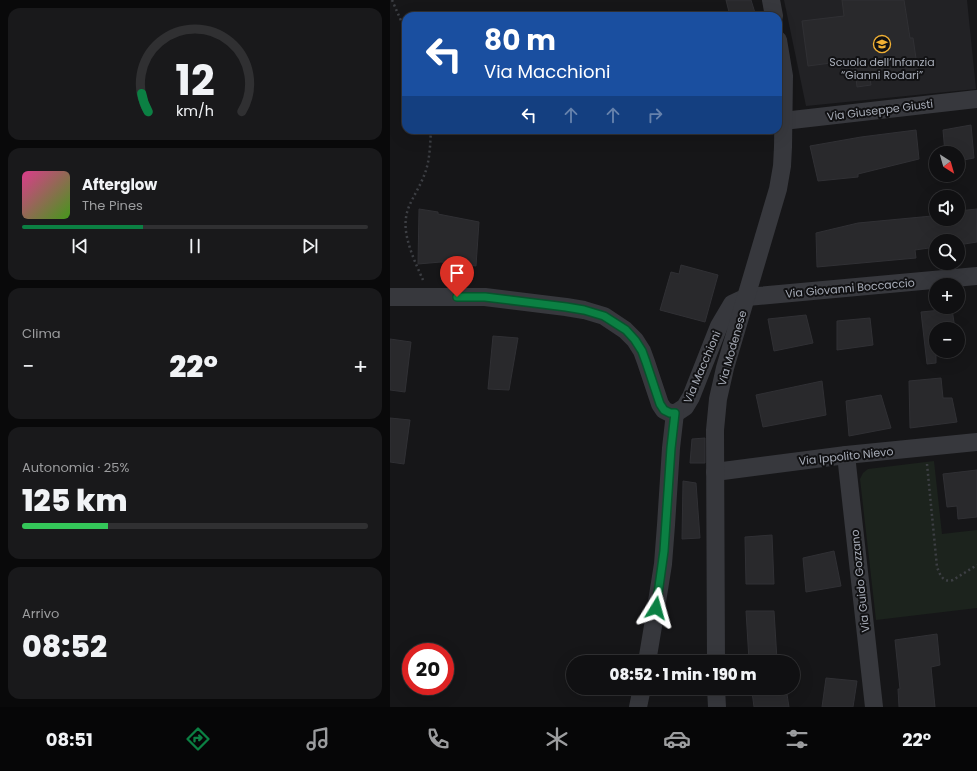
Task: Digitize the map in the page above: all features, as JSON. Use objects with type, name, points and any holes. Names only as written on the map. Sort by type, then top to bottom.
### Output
[{"type":"street","points":[[771,0],[773,12]]},
{"type":"street","name":"Via Modenese","points":[[716,655],[715,430],[718,400],[725,368],[778,189],[782,159],[784,76],[782,64]]},
{"type":"street","name":"Via Giuseppe Giusti","points":[[783,121],[977,99]]},
{"type":"street","name":"Via Giovanni Boccaccio","points":[[747,297],[977,276]]},
{"type":"street","name":"Via Macchioni","points":[[390,297],[485,297],[566,307],[584,310],[604,316],[626,330],[635,340],[642,351],[660,404],[664,410],[670,413],[675,413],[685,407],[691,397],[719,326],[732,304],[747,297]]},
{"type":"street","points":[[648,655],[663,564],[671,448],[675,413]]},
{"type":"street","name":"Via Ippolito Nievo","points":[[715,472],[846,455],[977,442]]},
{"type":"street","name":"Via Guido Gozzano","points":[[846,455],[874,707]]},
{"type":"street","points":[[638,707],[641,695]]},
{"type":"street","points":[[716,695],[717,707]]},
{"type":"path","points":[[392,0],[402,23]]},
{"type":"path","points":[[429,297],[409,244],[406,218],[411,203],[428,167],[431,134]]},
{"type":"path","points":[[925,447],[937,567],[939,573],[946,581],[950,581],[977,565]]},
{"type":"shaded area","name":"Scuola dell’Infanzia “Gianni Rodari”","points":[[784,0],[967,0],[976,89],[806,106]]},
{"type":"shaded area","points":[[934,461],[942,534],[977,530],[977,608],[876,620],[860,479],[863,473],[868,469]]},
{"type":"building","points":[[726,0],[751,0],[755,12],[729,12]]},
{"type":"building","points":[[842,0],[904,0],[910,38],[913,38],[918,72],[870,79],[871,85],[857,87],[854,60],[808,66],[802,21],[844,16]]},
{"type":"building","points":[[971,125],[974,158],[965,160],[965,146],[944,146],[943,130]]},
{"type":"building","points":[[916,130],[919,159],[858,174],[858,177],[818,181],[810,146],[861,137]]},
{"type":"building","points":[[419,209],[479,222],[476,266],[441,262],[418,264]]},
{"type":"building","points":[[977,209],[977,242],[965,244],[965,234],[929,234],[929,248],[915,250],[916,258],[817,267],[816,233],[858,223],[929,216],[929,226],[965,226],[965,210]]},
{"type":"building","points":[[681,265],[718,275],[705,322],[660,310],[671,272],[679,274]]},
{"type":"building","points":[[929,311],[929,314],[953,314],[954,322],[929,322],[929,358],[936,358],[936,363],[927,364],[921,312]]},
{"type":"building","points":[[806,315],[813,343],[774,351],[768,319]]},
{"type":"building","points":[[870,318],[873,345],[837,350],[837,321]]},
{"type":"building","points":[[493,336],[518,338],[509,390],[488,389]]},
{"type":"building","points":[[390,339],[411,342],[405,392],[390,390]]},
{"type":"building","points":[[941,378],[943,398],[952,398],[957,422],[910,428],[909,381]]},
{"type":"building","points":[[822,381],[826,415],[763,427],[756,395]]},
{"type":"building","points":[[881,395],[891,428],[849,436],[846,401]]},
{"type":"building","points":[[390,418],[410,420],[404,464],[390,462]]},
{"type":"building","points":[[705,438],[705,463],[690,463],[692,439]]},
{"type":"building","points":[[977,470],[977,517],[958,519],[957,506],[947,507],[943,474]]},
{"type":"building","points":[[683,481],[696,483],[700,538],[682,539]]},
{"type":"building","points":[[772,535],[774,584],[746,584],[745,537]]},
{"type":"building","points":[[834,551],[841,586],[806,592],[803,558]]},
{"type":"building","points":[[746,611],[774,611],[777,655],[749,655]]},
{"type":"building","points":[[937,634],[940,665],[931,667],[935,707],[899,707],[898,689],[900,689],[895,640]]},
{"type":"building","points":[[826,678],[857,681],[853,707],[822,707]]},
{"type":"building","points":[[752,695],[787,695],[789,707],[754,707]]},
{"type":"place","name":"Scuola dell’Infanzia “Gianni Rodari”","points":[[882,44]]},
{"type":"route","points":[[457,297],[485,297],[584,310],[604,316],[615,322],[626,330],[635,340],[642,351],[660,404],[664,410],[670,413],[675,413],[671,448],[663,564],[656,608]]}]
